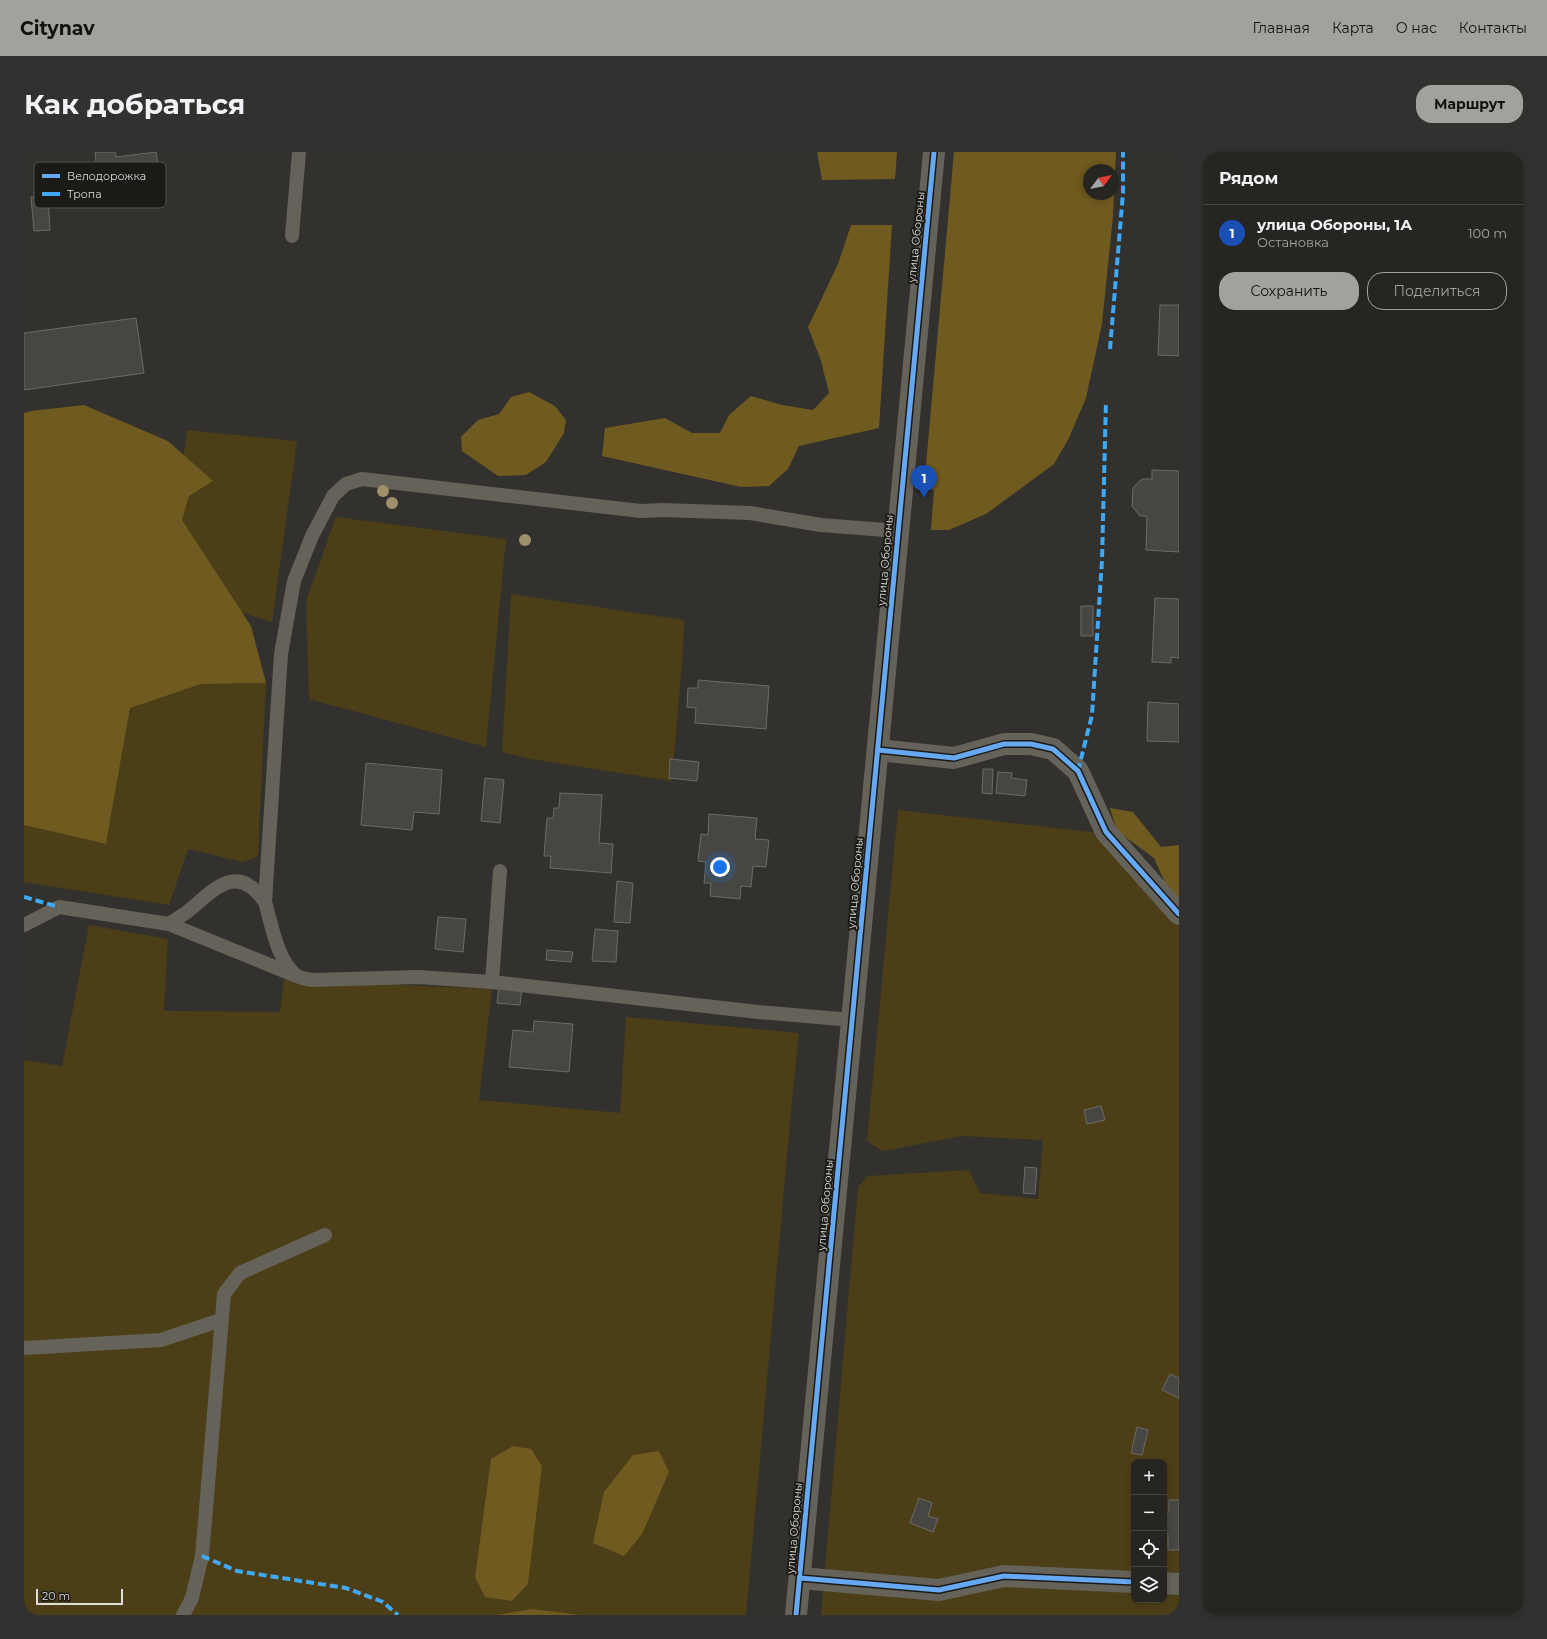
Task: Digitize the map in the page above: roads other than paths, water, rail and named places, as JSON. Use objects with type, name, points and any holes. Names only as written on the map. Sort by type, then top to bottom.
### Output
[{"type":"street","name":"улица Обороны","points":[[796,1615],[934,152]]},
{"type":"street","points":[[878,750],[954,758],[1004,744],[1031,744],[1053,749],[1078,771],[1106,832],[1179,914]]},
{"type":"street","points":[[800,1578],[939,1590],[1004,1576],[1131,1582]]},
{"type":"street","points":[[1167,1583],[1179,1584]]},
{"type":"lane","points":[[292,236],[300,152]]},
{"type":"lane","points":[[298,976],[287,964],[275,941],[265,902],[281,654],[294,581],[312,536],[333,496],[346,484],[362,479],[641,511],[663,510],[750,513],[821,525],[898,531]]},
{"type":"lane","points":[[492,982],[500,871]]},
{"type":"lane","points":[[169,924],[186,913],[216,887],[226,882],[236,882],[249,885],[258,892],[265,902]]},
{"type":"lane","points":[[24,926],[59,907],[169,924],[298,976],[312,980],[418,978],[492,982],[750,1011],[852,1020]]},
{"type":"lane","points":[[183,1615],[192,1598],[202,1556],[224,1294],[240,1273],[325,1235]]},
{"type":"lane","points":[[24,1348],[161,1340],[221,1320]]},
{"type":"place","name":"улица Обороны, 1А","points":[[924,498]]}]
